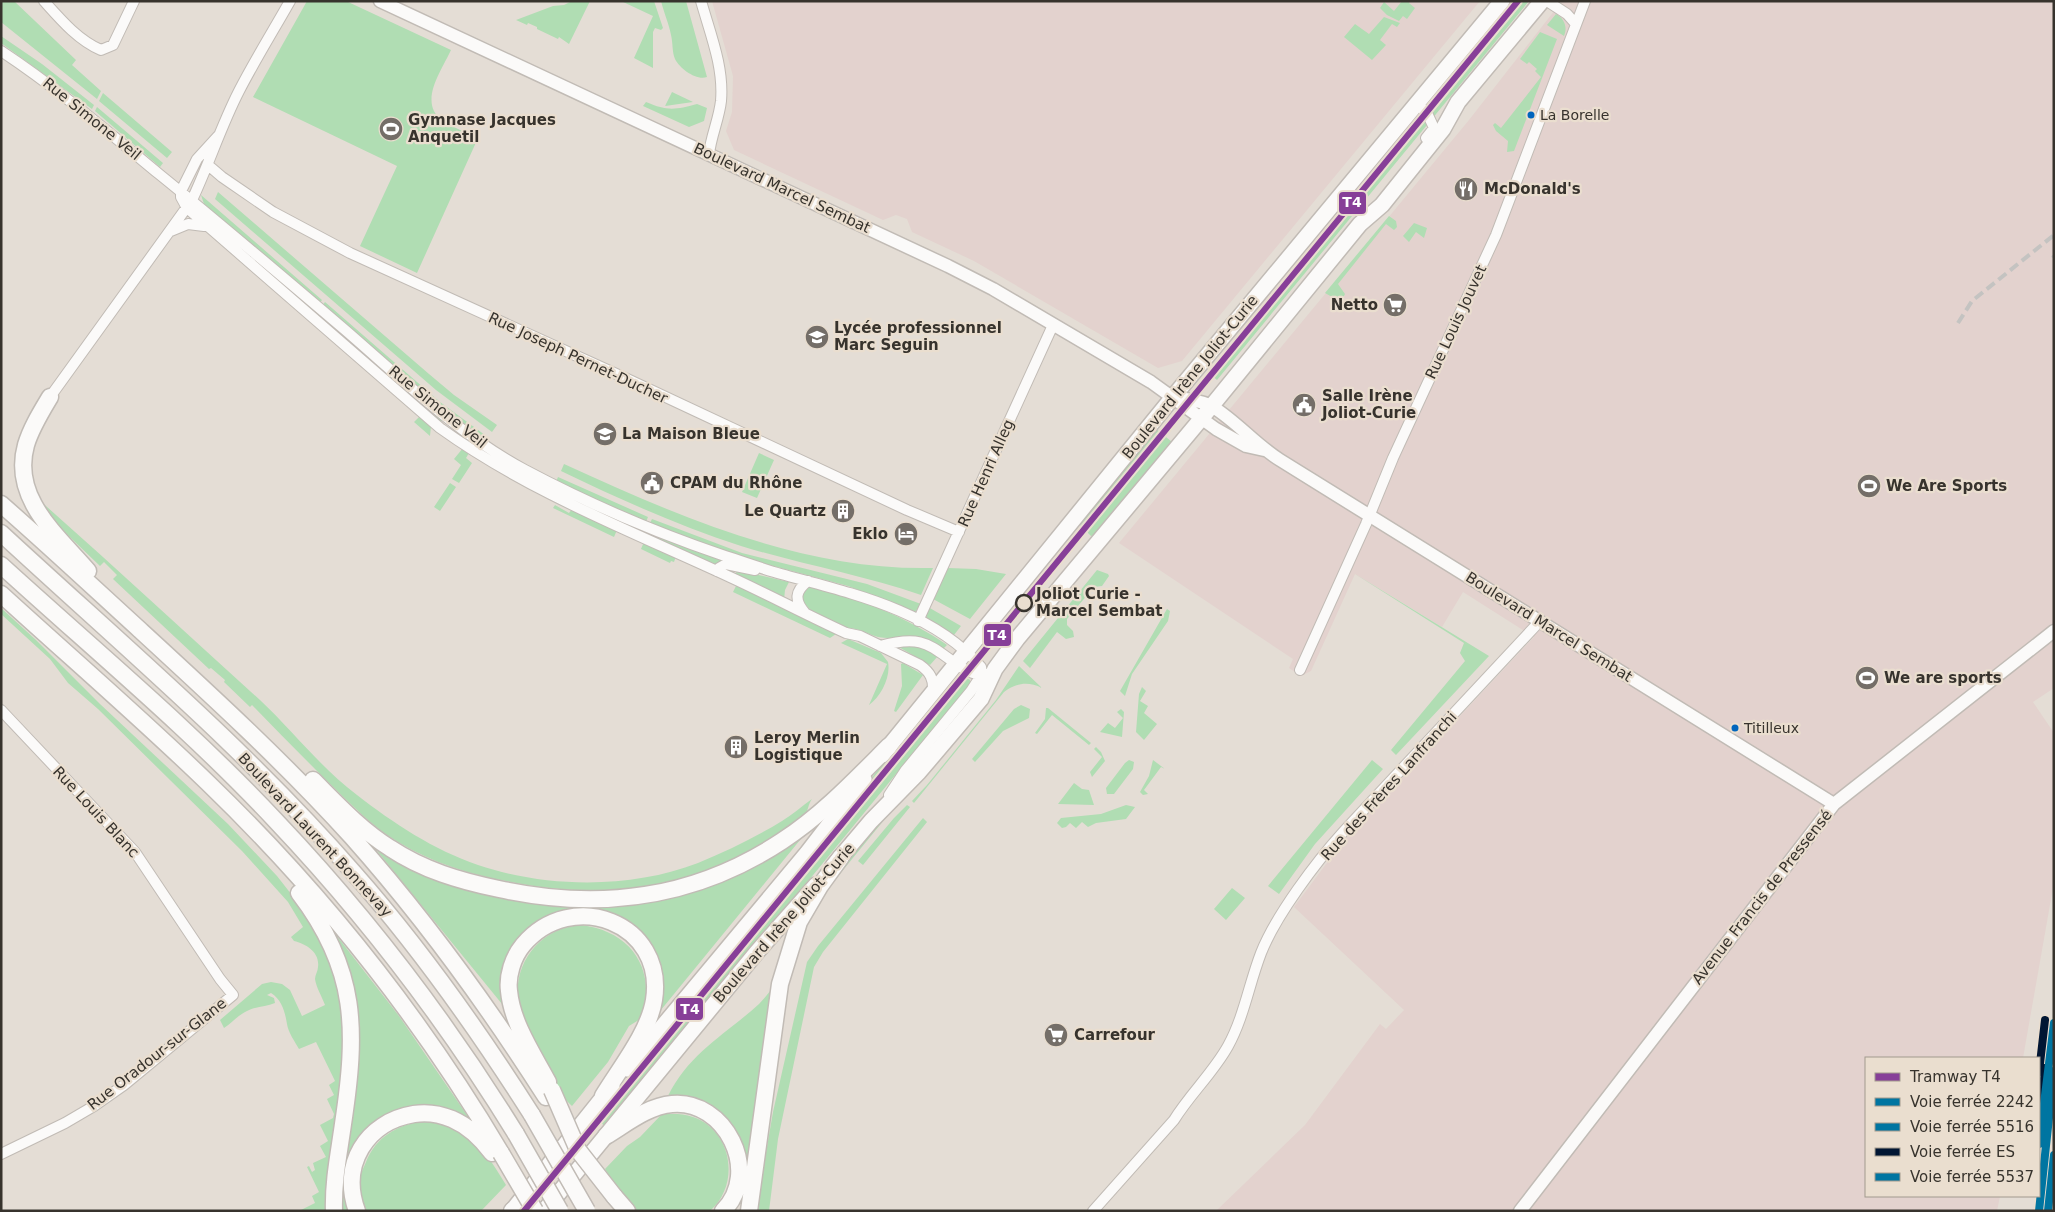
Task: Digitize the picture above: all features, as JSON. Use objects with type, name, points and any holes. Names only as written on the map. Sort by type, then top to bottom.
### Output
[{"type":"highway","points":[[50,397],[29,437],[24,457],[23,470],[31,501],[44,522],[144,634]]},
{"type":"highway","points":[[5,507],[241,723],[315,797],[397,890],[484,1004],[549,1094]]},
{"type":"highway","name":"Boulevard Laurent Bonnevay","points":[[1,534],[234,747],[353,872],[435,974],[476,1030],[532,1115],[587,1211]]},
{"type":"highway","name":"Boulevard Laurent Bonnevay","points":[[1,565],[167,715],[276,820],[348,901],[404,971],[467,1058],[516,1134],[560,1211]]},
{"type":"highway","points":[[1,594],[208,783],[288,866],[331,914],[452,1074],[499,1155],[537,1210]]},
{"type":"highway","points":[[241,723],[313,780],[369,833],[407,858],[456,879],[529,896],[564,900],[597,901],[660,893],[719,874],[751,860],[782,841],[818,815],[889,746]]},
{"type":"highway","points":[[208,783],[310,908],[334,949],[342,972],[351,1019],[351,1051],[348,1090],[335,1176],[334,1211]]},
{"type":"highway","points":[[749,1211],[780,984],[799,922],[841,857]]},
{"type":"highway","points":[[603,1096],[634,1047],[651,1014],[654,1000],[654,974],[650,960],[634,937],[609,921],[588,916],[566,917],[539,930],[521,948],[514,959],[509,990],[516,1019],[549,1094],[578,1150],[612,1203],[627,1211]]},
{"type":"highway","points":[[606,1136],[643,1114],[671,1104],[692,1106],[705,1111],[726,1130],[734,1142],[738,1155],[738,1182],[734,1194],[723,1211]]},
{"type":"highway","points":[[357,1211],[350,1186],[358,1154],[366,1140],[377,1129],[405,1116],[420,1113],[436,1114],[450,1118],[466,1126],[499,1155]]},
{"type":"main road","name":"Boulevard Irène Joliot-Curie","points":[[512,1211],[603,1096],[668,1021],[800,860],[889,746],[1173,397],[1502,1]]},
{"type":"main road","name":"Boulevard Irène Joliot-Curie","points":[[537,1210],[606,1136],[756,953],[871,821],[919,772],[981,699],[989,672],[1212,406],[1360,224],[1379,208],[1443,129],[1458,102],[1542,1]]},
{"type":"street","points":[[44,1],[79,37],[89,45],[102,50],[113,45],[134,1]]},
{"type":"street","points":[[50,397],[189,204],[208,165],[218,136],[239,90],[290,1]]},
{"type":"street","name":"Boulevard Marcel Sembat","points":[[380,1],[948,266],[993,289],[1151,382],[1201,419],[1246,446],[1264,450]]},
{"type":"street","points":[[700,1],[714,47],[721,86],[720,110],[709,154]]},
{"type":"street","points":[[1547,1],[1567,14],[1575,23]]},
{"type":"street","name":"Rue Louis Jouvet","points":[[1300,670],[1496,235],[1575,23],[1585,1]]},
{"type":"street","name":"Rue Simone Veil","points":[[1,51],[63,94],[181,191],[204,226],[423,414],[465,446],[516,478],[567,503],[717,571],[846,634],[860,636],[926,670],[934,683],[933,692]]},
{"type":"street","name":"Boulevard Irène Joliot-Curie","points":[[1360,224],[1434,128],[1427,113],[1417,104]]},
{"type":"street","points":[[181,191],[197,159],[218,136]]},
{"type":"street","name":"Rue Joseph Pernet-Ducher","points":[[208,165],[222,177],[273,212],[350,253],[623,377],[907,510],[959,532]]},
{"type":"street","name":"Rue Simone Veil","points":[[189,204],[448,418],[490,449],[550,482],[635,520],[725,556],[778,574]]},
{"type":"street","points":[[170,231],[188,224],[204,226]]},
{"type":"street","name":"Rue Henri Alleg","points":[[918,621],[1053,325]]},
{"type":"street","name":"Boulevard Marcel Sembat","points":[[1173,397],[1212,406],[1264,450],[1834,804]]},
{"type":"street","name":"Rue Simone Veil","points":[[717,571],[722,565],[726,564],[808,581],[872,600],[918,621],[951,640],[961,658]]},
{"type":"street","points":[[806,615],[796,596],[798,591],[808,581]]},
{"type":"street","name":"Rue des Frères Lanfranchi","points":[[1093,1211],[1174,1120],[1183,1105],[1220,1060],[1240,1019],[1268,938],[1328,850],[1540,621]]},
{"type":"street","name":"Avenue Francis de Pressensé","points":[[1520,1211],[1834,804],[2054,631]]},
{"type":"street","points":[[880,646],[901,641],[921,642],[961,658],[989,672]]},
{"type":"street","points":[[961,658],[973,673],[989,672]]},
{"type":"street","name":"Rue Louis Blanc","points":[[1,710],[135,852],[215,972],[233,995]]},
{"type":"street","name":"Rue Oradour-sur-Glane","points":[[1,1154],[66,1123],[94,1106],[124,1084],[233,995]]},
{"type":"shaded area","points":[[712,1],[1480,1],[1182,361],[1158,368],[974,261],[912,232],[907,219],[896,215],[883,220],[734,150],[726,131],[732,112],[733,76]]},
{"type":"shaded area","points":[[1562,1],[2054,1],[2054,688],[2033,702],[2054,733],[2054,882],[2023,1057],[1865,1057],[1865,1197],[2000,1197],[1997,1211],[1217,1210],[1305,1125],[1380,1024],[1386,1029],[1404,1010],[1294,907],[1344,840],[1534,637],[1463,592],[1442,627],[1355,574],[1311,671],[1301,676],[1289,668],[1293,659],[1119,543],[1469,120]]},
{"type":"green space","points":[[1,1],[14,1],[76,60],[72,65],[101,91],[97,99],[1,22]]},
{"type":"green space","name":"Gymnase Jacques Anquetil","points":[[307,1],[346,1],[451,50],[434,86],[432,105],[436,114],[443,121],[478,138],[417,273],[360,246],[397,166],[253,97]]},
{"type":"green space","points":[[572,1],[590,1],[569,44],[559,37],[558,39],[537,29],[537,27],[516,20],[553,6],[564,5]]},
{"type":"green space","points":[[621,1],[654,1],[663,28],[661,30],[655,28],[653,32],[653,68],[634,58],[653,16]]},
{"type":"green space","points":[[661,1],[686,1],[707,77],[694,76],[681,67],[675,59],[672,38]]},
{"type":"green space","points":[[1402,1],[1410,1],[1409,3],[1415,8],[1407,19],[1403,16],[1399,21],[1387,15],[1380,8],[1384,2],[1394,11]]},
{"type":"green space","points":[[1516,1],[1529,1],[1217,380],[1209,373]]},
{"type":"green space","points":[[1556,14],[1565,23],[1564,36],[1547,25]]},
{"type":"green space","points":[[1384,17],[1400,23],[1397,27],[1392,24],[1380,40],[1386,45],[1372,60],[1344,37],[1355,24],[1369,34]]},
{"type":"green space","points":[[1540,32],[1557,39],[1514,151],[1507,152],[1508,141],[1496,131],[1493,125],[1495,123],[1501,128],[1541,77],[1535,71],[1537,69],[1529,62],[1527,64],[1520,59]]},
{"type":"green space","points":[[1,36],[42,64],[94,105],[92,109],[1,43]]},
{"type":"green space","points":[[672,92],[693,102],[665,106]]},
{"type":"green space","points":[[103,93],[172,152],[167,158],[99,101]]},
{"type":"green space","points":[[646,102],[666,108],[697,104],[707,108],[704,121],[689,127],[643,106]]},
{"type":"green space","points":[[97,107],[163,163],[160,167],[95,111]]},
{"type":"green space","points":[[218,192],[454,395],[497,425],[492,432],[436,390],[215,199]]},
{"type":"green space","points":[[201,195],[322,300],[319,304],[204,204]]},
{"type":"green space","points":[[1389,216],[1396,221],[1397,227],[1394,230],[1386,224],[1338,284],[1345,294],[1341,302],[1325,293]]},
{"type":"green space","points":[[1414,223],[1427,228],[1424,238],[1416,232],[1409,242],[1403,236]]},
{"type":"green space","points":[[325,302],[440,402],[489,438],[486,442],[463,426],[322,306]]},
{"type":"green space","points":[[319,312],[443,419],[440,423],[316,317]]},
{"type":"green space","points":[[420,416],[431,426],[430,436],[414,422]]},
{"type":"green space","points":[[1155,428],[1172,442],[1095,535],[1091,536],[1078,523]]},
{"type":"green space","points":[[463,448],[469,453],[466,458],[472,463],[459,483],[452,479],[461,465],[454,459]]},
{"type":"green space","points":[[759,453],[774,460],[757,498],[742,492]]},
{"type":"green space","points":[[564,464],[652,503],[743,537],[837,560],[885,567],[933,568],[921,595],[876,581],[741,546],[695,530],[627,502],[561,471]]},
{"type":"green space","points":[[558,477],[648,517],[646,522],[556,482]]},
{"type":"green space","points":[[450,483],[456,487],[440,511],[434,507]]},
{"type":"green space","points":[[38,499],[260,700],[344,784],[400,825],[430,844],[462,859],[504,873],[560,881],[617,881],[645,878],[698,863],[730,849],[782,821],[812,799],[805,814],[799,820],[753,849],[694,875],[665,883],[635,888],[574,890],[543,887],[481,876],[439,862],[398,842],[361,813],[252,705],[250,707],[224,682],[225,680],[211,668],[209,669],[113,579],[117,575],[104,562],[100,566],[51,519]]},
{"type":"green space","points":[[555,505],[569,513],[572,509],[617,530],[614,537],[553,508]]},
{"type":"green space","points":[[652,519],[742,553],[867,584],[921,604],[915,612],[848,586],[736,556],[650,523]]},
{"type":"green space","points":[[649,530],[725,561],[719,562],[715,566],[646,536]]},
{"type":"green space","points":[[644,542],[676,556],[674,562],[671,561],[670,563],[641,549]]},
{"type":"green space","points":[[948,568],[976,569],[1006,574],[970,619],[933,599]]},
{"type":"green space","points":[[737,570],[789,582],[785,590],[784,600],[735,576]]},
{"type":"green space","points":[[1097,570],[1109,576],[1102,586],[1094,587],[1067,619],[1067,625],[1073,631],[1074,637],[1066,639],[1057,632],[1030,668],[1023,661]]},
{"type":"green space","points":[[1355,574],[1489,656],[1396,755],[1391,750],[1465,661],[1460,653],[1464,643]]},
{"type":"green space","points":[[737,584],[836,634],[830,638],[733,592]]},
{"type":"green space","points":[[809,587],[862,601],[917,626],[947,645],[943,649],[933,642],[922,638],[884,638],[857,629],[844,629],[818,616],[807,606],[800,593]]},
{"type":"green space","points":[[928,607],[961,626],[954,635],[926,618]]},
{"type":"green space","points":[[1,608],[228,824],[277,876],[313,922],[335,969],[343,1004],[344,1050],[327,1211],[299,1211],[315,1203],[312,1196],[319,1192],[307,1167],[309,1166],[312,1172],[315,1170],[313,1163],[326,1157],[320,1146],[328,1141],[320,1125],[333,1118],[334,1114],[327,1099],[334,1095],[329,1085],[335,1081],[316,1042],[299,1049],[289,1030],[278,999],[271,993],[267,995],[274,998],[275,1003],[247,1011],[224,1028],[220,1020],[262,984],[271,982],[282,984],[290,990],[302,1016],[325,1005],[315,979],[318,967],[317,957],[311,950],[303,944],[294,941],[291,937],[303,927],[288,902],[242,851],[98,709],[68,683],[50,659],[1,614]]},
{"type":"green space","points":[[1167,609],[1170,611],[1168,621],[1132,674],[1125,696],[1120,691]]},
{"type":"green space","points":[[848,639],[881,653],[888,662],[888,674],[884,686],[869,705],[887,664],[841,643]]},
{"type":"green space","points":[[897,646],[918,646],[938,656],[930,665]]},
{"type":"green space","points":[[903,663],[923,675],[896,712],[894,711],[902,686],[901,664]]},
{"type":"green space","points":[[1019,666],[1042,688],[1032,684],[1022,684],[1004,692],[914,803],[912,801],[996,700]]},
{"type":"green space","points":[[959,672],[970,680],[970,684],[606,1127],[595,1118],[841,819],[891,752]]},
{"type":"green space","points":[[1142,687],[1146,691],[1140,701],[1148,706],[1144,713],[1157,724],[1144,740],[1136,732],[1139,694]]},
{"type":"green space","points":[[1021,705],[1030,709],[1029,718],[1003,731],[975,762],[972,759],[1014,709]]},
{"type":"green space","points":[[1046,708],[1091,743],[1089,745],[1052,715],[1037,734],[1035,733],[1045,719]]},
{"type":"green space","points":[[1121,709],[1124,712],[1122,737],[1100,732],[1108,723],[1115,728],[1123,718],[1117,712]]},
{"type":"green space","points":[[966,728],[921,781],[893,809],[821,897],[814,901],[879,821]]},
{"type":"green space","points":[[1096,747],[1101,752],[1105,761],[1092,777],[1090,772],[1102,757],[1094,749]]},
{"type":"green space","points":[[1129,760],[1134,762],[1133,769],[1114,794],[1107,794],[1106,788]]},
{"type":"green space","points":[[1153,760],[1165,769],[1161,767],[1144,790],[1148,794],[1143,795],[1140,792],[1149,776]]},
{"type":"green space","points":[[1372,760],[1383,769],[1315,844],[1279,894],[1268,886]]},
{"type":"green space","points":[[1074,783],[1082,789],[1089,790],[1094,805],[1058,804]]},
{"type":"green space","points":[[907,805],[910,807],[863,865],[858,861],[894,818]]},
{"type":"green space","points":[[1126,805],[1135,807],[1126,819],[1096,823],[1088,827],[1082,822],[1076,828],[1070,823],[1062,828],[1057,823],[1061,818],[1101,814]]},
{"type":"green space","points":[[923,818],[927,822],[823,952],[814,967],[778,1139],[769,1211],[756,1211],[773,1112],[807,962]]},
{"type":"green space","points":[[809,829],[656,1016],[662,990],[661,974],[602,911],[583,909],[563,911],[549,916],[534,925],[502,1004],[369,841],[419,871],[627,903]]},
{"type":"green space","points":[[1232,888],[1245,898],[1226,920],[1214,909]]},
{"type":"green space","points":[[581,925],[614,935],[636,955],[646,984],[646,1000],[642,1018],[629,1026],[608,1062],[572,1106],[559,1090],[527,1029],[518,1002],[518,986],[521,970],[537,944],[564,928]]},
{"type":"green space","points":[[333,931],[399,1016],[469,1118],[450,1109],[434,1106],[369,1128],[350,1211],[338,1211],[354,1082]]},
{"type":"green space","points":[[776,983],[749,1168],[746,1167],[737,1137],[724,1120],[705,1108],[676,1096],[668,1096],[686,1068],[697,1056],[759,1004]]},
{"type":"green space","points":[[662,1114],[678,1114],[693,1117],[706,1124],[716,1133],[724,1145],[729,1173],[726,1187],[720,1200],[710,1211],[636,1211],[624,1200],[605,1169]]},
{"type":"green space","points":[[423,1121],[447,1124],[461,1130],[481,1148],[497,1170],[506,1185],[481,1211],[366,1211],[361,1194],[360,1181],[370,1153],[382,1139],[396,1129]]},
{"type":"railway","points":[[1958,323],[1972,301],[2054,235]]},
{"type":"railway","points":[[2048,1211],[2054,1152]]},
{"type":"tram line","name":"T4","points":[[524,1211],[1518,1]]},
{"type":"rail line","name":"ES","points":[[2040,1063],[2045,1020]]},
{"type":"rail line","name":"5537","points":[[2040,1136],[2054,1023]]},
{"type":"rail line","name":"ES","points":[[2040,1120],[2045,1068]]},
{"type":"rail line","name":"2242","points":[[2039,1211],[2054,1071]]},
{"type":"rail line","name":"5516","points":[[2048,1211],[2054,1155]]},
{"type":"place","name":"La Borelle","points":[[1531,115]]},
{"type":"place","name":"Gymnase Jacques Anquetil","points":[[391,129]]},
{"type":"place","name":"McDonald's","points":[[1466,189]]},
{"type":"place","name":"Netto","points":[[1395,305]]},
{"type":"place","name":"Lycée professionnel Marc Seguin","points":[[817,337]]},
{"type":"place","name":"Salle Irène Joliot-Curie","points":[[1304,405]]},
{"type":"place","name":"La Maison Bleue","points":[[605,434]]},
{"type":"place","name":"CPAM du Rhône","points":[[652,483]]},
{"type":"place","name":"We Are Sports","points":[[1869,486]]},
{"type":"place","name":"Le Quartz","points":[[843,511]]},
{"type":"place","name":"Eklo","points":[[906,534]]},
{"type":"place","name":"Joliot Curie - Marcel Sembat","points":[[1024,603]]},
{"type":"place","name":"We are sports","points":[[1867,678]]},
{"type":"place","name":"Titilleux","points":[[1735,728]]},
{"type":"place","name":"Leroy Merlin Logistique","points":[[736,747]]},
{"type":"place","name":"Carrefour","points":[[1056,1035]]}]
